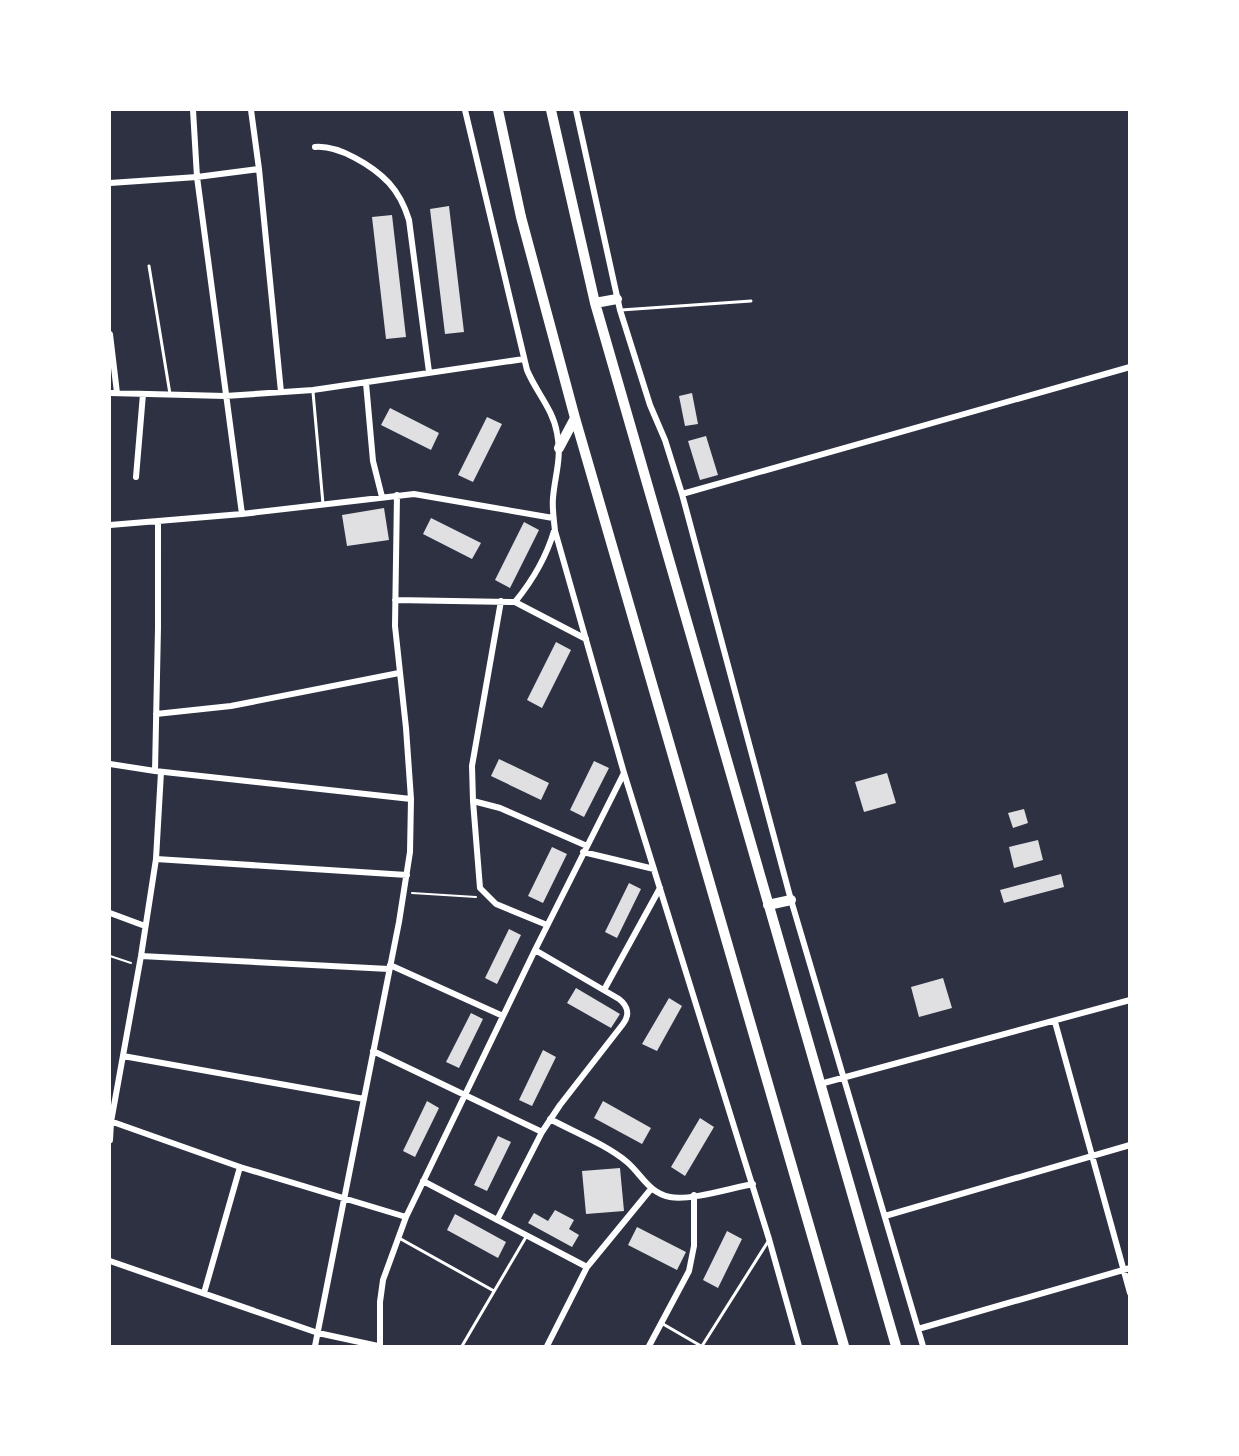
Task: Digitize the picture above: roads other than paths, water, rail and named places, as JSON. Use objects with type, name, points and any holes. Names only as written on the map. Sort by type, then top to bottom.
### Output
[{"type":"main road","points":[[498,110],[520,217],[575,418],[844,1347]]},
{"type":"main road","points":[[551,110],[595,303],[896,1347]]},
{"type":"main road","points":[[595,303],[618,304]]},
{"type":"main road","points":[[559,448],[575,418]]},
{"type":"main road","points":[[768,905],[791,900]]},
{"type":"street","points":[[193,110],[197,177],[242,514]]},
{"type":"street","points":[[251,110],[259,168],[281,392]]},
{"type":"street","points":[[465,110],[524,359],[531,381],[553,418],[560,461],[553,498],[555,531],[624,773],[770,1239],[800,1347]]},
{"type":"street","points":[[576,110],[618,304],[650,405],[665,440],[682,494],[791,900],[923,1347]]},
{"type":"street","points":[[315,147],[323,146],[340,150],[378,174],[393,189],[405,207],[410,220],[429,372]]},
{"type":"street","points":[[110,183],[197,177],[259,168]]},
{"type":"street","points":[[110,334],[113,393],[225,396],[313,390],[524,359]]},
{"type":"street","points":[[682,494],[1130,367]]},
{"type":"street","points":[[366,383],[373,461],[382,497]]},
{"type":"street","points":[[136,477],[143,394]]},
{"type":"street","points":[[110,525],[242,514],[398,495],[430,495],[553,518]]},
{"type":"street","points":[[315,1347],[374,1051],[411,844],[411,799],[399,673],[395,600],[398,495]]},
{"type":"street","points":[[110,1140],[110,1121],[141,956],[156,859],[158,521]]},
{"type":"street","points":[[515,602],[543,561],[555,531]]},
{"type":"street","points":[[395,600],[515,602],[587,640]]},
{"type":"street","points":[[501,602],[474,749],[472,784],[480,888],[488,897],[506,909],[547,925]]},
{"type":"street","points":[[156,714],[231,706],[399,673]]},
{"type":"street","points":[[110,764],[158,772],[411,799]]},
{"type":"street","points":[[110,1261],[318,1334],[379,1347],[383,1280],[406,1217],[547,925],[624,773]]},
{"type":"street","points":[[473,801],[500,808],[585,849],[654,869]]},
{"type":"street","points":[[156,859],[407,875]]},
{"type":"street","points":[[603,990],[660,888]]},
{"type":"street","points":[[110,913],[146,926]]},
{"type":"street","points":[[497,1220],[550,1119],[627,1019],[627,1008],[624,1003],[535,950]]},
{"type":"street","points":[[141,956],[390,967],[503,1017]]},
{"type":"street","points":[[819,1084],[1130,1000]]},
{"type":"street","points":[[1055,1022],[1091,1156],[1126,1269],[1130,1293]]},
{"type":"street","points":[[374,1051],[542,1132]]},
{"type":"street","points":[[123,1056],[364,1099]]},
{"type":"street","points":[[550,1119],[616,1154],[635,1170],[651,1189],[671,1197],[694,1196],[753,1184]]},
{"type":"street","points":[[110,1121],[240,1167],[406,1217]]},
{"type":"street","points":[[885,1216],[1130,1145]]},
{"type":"street","points":[[204,1293],[240,1167]]},
{"type":"street","points":[[423,1181],[586,1267]]},
{"type":"street","points":[[547,1347],[586,1267],[651,1189]]},
{"type":"street","points":[[649,1347],[686,1277],[692,1259],[694,1196]]},
{"type":"street","points":[[918,1329],[1126,1269]]},
{"type":"lane","points":[[149,266],[170,394]]},
{"type":"lane","points":[[618,304],[751,301]]},
{"type":"lane","points":[[313,390],[323,504]]},
{"type":"lane","points":[[462,1347],[527,1236]]},
{"type":"lane","points":[[398,1237],[494,1291]]},
{"type":"lane","points":[[662,1323],[702,1346],[770,1239]]}]
